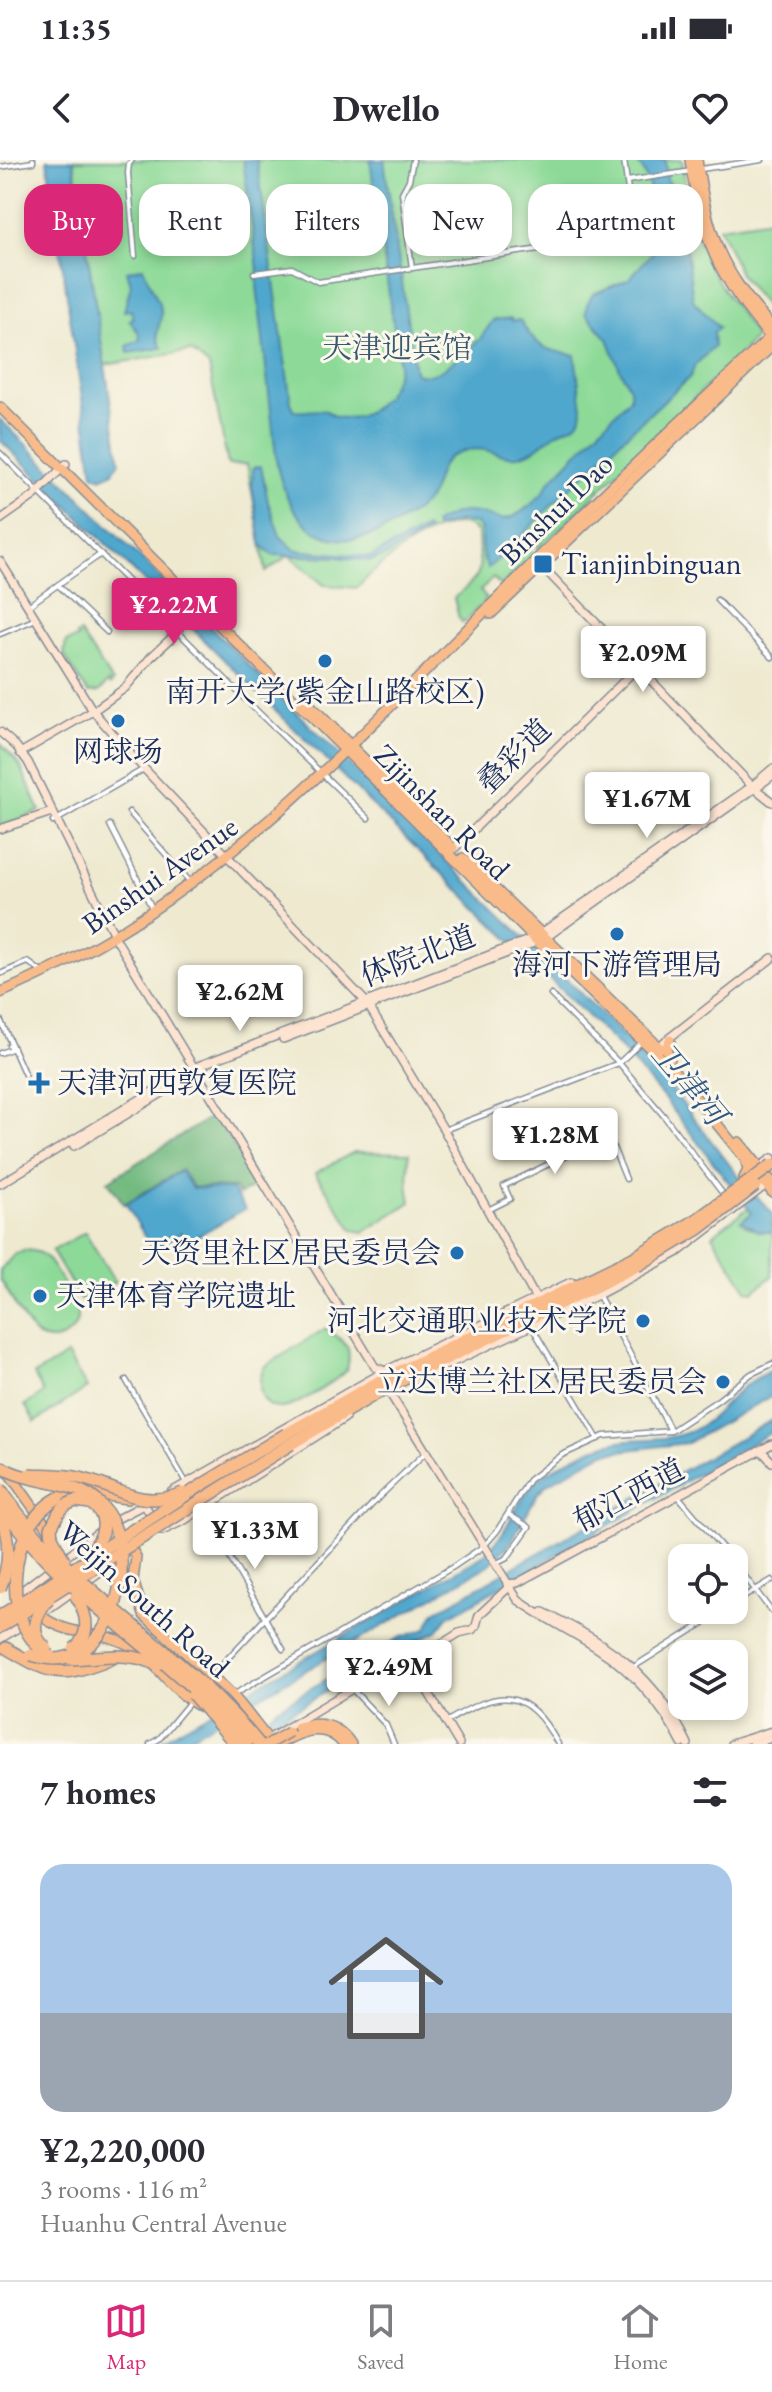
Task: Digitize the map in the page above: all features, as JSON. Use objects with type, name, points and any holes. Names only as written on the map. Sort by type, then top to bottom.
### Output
[{"type":"highway","points":[[308,1420],[494,1325],[635,1262],[772,1165]]},
{"type":"highway","points":[[179,1676],[147,1659],[125,1656],[60,1659],[44,1654],[23,1634],[15,1616],[14,1558],[26,1528],[50,1502],[81,1492],[140,1502],[169,1498],[205,1483],[699,1229],[766,1178]]},
{"type":"highway","points":[[508,1336],[552,1307]]},
{"type":"highway","points":[[438,1346],[494,1325]]},
{"type":"highway","points":[[5,1624],[288,1439],[338,1397]]},
{"type":"highway","points":[[288,1439],[328,1429]]},
{"type":"highway","points":[[1,1465],[26,1474],[75,1477],[140,1502]]},
{"type":"highway","points":[[1,1465],[23,1478],[80,1490],[95,1499],[111,1519],[122,1561],[113,1609],[101,1632],[85,1648],[71,1656],[52,1659],[2,1645]]},
{"type":"highway","points":[[80,1562],[144,1532],[205,1483]]},
{"type":"highway","name":"Weijin South Road","points":[[0,1488],[47,1549],[84,1584],[196,1677],[266,1742]]},
{"type":"highway","points":[[5,1624],[80,1562],[97,1545],[104,1525],[99,1510],[92,1504],[72,1502],[63,1507],[51,1530],[58,1550],[84,1584],[132,1617],[209,1680],[266,1742]]},
{"type":"highway","name":"Weijin South Road","points":[[0,1503],[65,1583],[179,1676],[247,1744]]},
{"type":"highway","points":[[0,1512],[8,1549],[7,1568],[1,1578]]},
{"type":"highway","points":[[65,1583],[83,1609],[86,1628],[79,1645],[71,1651],[58,1653],[41,1644],[34,1624],[41,1608],[65,1583]]},
{"type":"highway","points":[[2,1645],[39,1667],[62,1672],[125,1656]]},
{"type":"main road","points":[[695,165],[702,224],[720,271],[772,337]]},
{"type":"main road","name":"Binshui Dao","points":[[327,771],[772,337]]},
{"type":"main road","name":"Zijinshan Road","points":[[0,401],[63,468]]},
{"type":"main road","name":"Zijinshan Road","points":[[0,407],[643,1040],[661,1047],[668,1061],[766,1178]]},
{"type":"main road","points":[[0,520],[63,468]]},
{"type":"main road","points":[[0,561],[93,711],[367,1004],[444,1130],[536,1299]]},
{"type":"main road","points":[[540,561],[772,799]]},
{"type":"main road","points":[[20,753],[93,711],[125,688],[151,657],[179,631]]},
{"type":"main road","name":"叠彩道","points":[[454,849],[640,666]]},
{"type":"main road","points":[[0,735],[20,753],[114,937],[373,1368],[371,1378]]},
{"type":"main road","name":"Zijinshan Road","points":[[347,750],[454,849],[539,938]]},
{"type":"main road","points":[[756,786],[772,769]]},
{"type":"main road","name":"Binshui Avenue","points":[[0,995],[114,937],[181,897],[327,771]]},
{"type":"main road","points":[[1,1186],[193,1070],[539,938],[772,776]]},
{"type":"main road","points":[[0,829],[53,817]]},
{"type":"main road","name":"Binshui Avenue","points":[[0,995],[68,967],[229,856]]},
{"type":"main road","points":[[661,1047],[772,960]]},
{"type":"main road","points":[[193,1070],[375,1367],[385,1371]]},
{"type":"main road","points":[[2,1645],[5,1624],[18,1592],[140,1502],[152,1501],[187,1484],[371,1378],[621,1259],[696,1213],[744,1178],[748,1168],[747,1157]]},
{"type":"main road","points":[[152,1501],[151,1509],[164,1524],[201,1509],[389,1392],[598,1295],[677,1253],[756,1193],[766,1178],[772,1158]]},
{"type":"main road","points":[[744,1178],[766,1178]]},
{"type":"main road","points":[[696,1213],[707,1232]]},
{"type":"main road","points":[[389,1392],[508,1586],[540,1611],[594,1637],[630,1669],[685,1744]]},
{"type":"main road","points":[[766,1448],[772,1455]]},
{"type":"main road","points":[[766,1448],[772,1462]]},
{"type":"main road","name":"郁江西道","points":[[508,1586],[766,1448]]},
{"type":"main road","points":[[1,1465],[67,1555],[84,1584],[179,1676],[234,1744]]},
{"type":"main road","points":[[140,1502],[159,1528],[144,1532]]},
{"type":"main road","points":[[1,1528],[8,1534],[14,1531],[34,1508]]},
{"type":"main road","points":[[5,1624],[42,1616],[132,1550],[144,1532],[201,1509]]},
{"type":"main road","points":[[1,1528],[4,1548],[1,1578],[42,1616],[65,1631],[103,1635],[127,1644],[148,1658],[190,1701],[225,1716],[247,1744]]},
{"type":"main road","points":[[132,1550],[136,1557],[133,1580],[144,1615],[231,1696],[266,1742]]},
{"type":"main road","points":[[266,1742],[353,1690],[411,1664],[463,1631],[472,1630],[508,1586]]},
{"type":"main road","points":[[411,1664],[458,1744]]},
{"type":"main road","points":[[179,1676],[211,1676]]},
{"type":"main road","points":[[179,1676],[200,1689]]},
{"type":"main road","points":[[266,1742],[295,1729],[321,1724],[338,1730],[351,1744]]},
{"type":"main road","points":[[279,1744],[302,1732],[316,1730],[332,1733],[343,1744]]},
{"type":"main road","points":[[731,1744],[772,1731]]},
{"type":"main road","points":[[752,1744],[772,1738]]},
{"type":"street","points":[[0,167],[33,160]]},
{"type":"street","points":[[132,160],[128,173],[135,256]]},
{"type":"street","points":[[412,268],[402,193],[409,180],[413,160]]},
{"type":"street","points":[[254,273],[297,269],[318,282],[634,235],[624,160]]},
{"type":"street","points":[[627,181],[673,174],[695,165],[762,160]]},
{"type":"street","points":[[0,453],[179,631],[327,771],[368,818]]},
{"type":"street","points":[[28,606],[101,554]]},
{"type":"street","points":[[58,585],[107,632]]},
{"type":"street","points":[[717,600],[772,657]]},
{"type":"street","points":[[0,634],[36,619]]},
{"type":"street","points":[[53,817],[144,769]]},
{"type":"street","points":[[129,812],[191,883]]},
{"type":"street","points":[[110,825],[153,910]]},
{"type":"street","points":[[0,974],[28,962],[44,973]]},
{"type":"street","points":[[551,995],[619,1063],[723,1194]]},
{"type":"street","points":[[0,1019],[25,1075]]},
{"type":"street","points":[[0,1025],[11,1049],[0,1053]]},
{"type":"street","points":[[444,1130],[619,1063],[643,1040]]},
{"type":"street","points":[[488,1210],[510,1199],[504,1186],[608,1135],[626,1179]]},
{"type":"street","points":[[598,1295],[671,1431]]},
{"type":"street","points":[[531,1325],[598,1439]]},
{"type":"street","points":[[231,1696],[426,1584],[484,1546],[529,1480],[562,1455],[598,1439],[625,1433],[671,1431],[751,1374],[772,1364]]},
{"type":"street","points":[[126,1380],[187,1484]]},
{"type":"street","points":[[150,1744],[159,1739],[265,1617],[426,1452]]},
{"type":"street","points":[[678,1496],[718,1544]]},
{"type":"street","points":[[201,1509],[283,1649]]},
{"type":"street","points":[[498,1568],[529,1527],[508,1514]]},
{"type":"street","points":[[748,1580],[772,1612]]},
{"type":"street","points":[[748,1595],[772,1580]]},
{"type":"street","points":[[630,1669],[702,1624]]},
{"type":"street","points":[[353,1690],[386,1725],[394,1744]]},
{"type":"street","points":[[445,1723],[483,1702],[506,1699],[537,1711],[558,1744]]},
{"type":"green space","name":"天津迎宾馆","points":[[74,160],[682,160],[686,184],[528,184],[528,256],[703,256],[703,251],[721,286],[755,336],[538,550],[536,547],[545,537],[538,530],[528,539],[530,542],[526,546],[534,554],[501,586],[493,578],[480,591],[487,599],[463,623],[454,598],[473,582],[480,563],[478,532],[465,525],[447,526],[419,539],[377,568],[357,588],[324,585],[289,555],[266,572],[247,464],[228,465],[209,366],[191,351],[104,365],[88,256],[123,256],[123,184],[78,184]]},
{"type":"green space","points":[[772,219],[772,314],[741,276],[719,227]]},
{"type":"green space","points":[[80,633],[113,682],[110,685],[108,682],[99,692],[88,693],[64,655],[66,642],[78,638],[76,635]]},
{"type":"green space","points":[[0,743],[20,765],[40,811],[0,827]]},
{"type":"green space","points":[[214,1115],[259,1184],[239,1195],[235,1188],[193,1187],[181,1170],[124,1204],[108,1181]]},
{"type":"green space","points":[[354,1152],[409,1153],[411,1202],[364,1232],[353,1230],[315,1173]]},
{"type":"green space","points":[[748,1208],[752,1213],[742,1221],[746,1226],[772,1234],[772,1276],[753,1292],[747,1290],[712,1235]]},
{"type":"green space","points":[[85,1232],[115,1282],[82,1302],[52,1251]]},
{"type":"green space","points":[[26,1250],[47,1259],[76,1309],[73,1329],[61,1338],[46,1340],[33,1332],[0,1279],[0,1270],[15,1254]]},
{"type":"green space","points":[[326,1328],[346,1345],[349,1356],[347,1368],[328,1385],[297,1403],[283,1408],[269,1405],[260,1388],[264,1367]]},
{"type":"green space","points":[[67,1355],[87,1388],[35,1422],[25,1405],[44,1393],[34,1375]]},
{"type":"water","points":[[47,160],[73,160],[77,184],[51,184]]},
{"type":"water","points":[[243,160],[257,160],[266,224],[266,256],[270,256],[291,403],[295,411],[322,410],[335,417],[360,416],[378,404],[392,386],[399,365],[384,256],[388,256],[388,187],[415,372],[430,375],[444,369],[480,339],[493,320],[520,320],[542,346],[575,355],[582,408],[579,421],[523,455],[472,449],[453,455],[446,460],[429,498],[422,506],[370,536],[350,540],[317,532],[304,522],[293,507],[277,466],[257,286],[250,184],[246,184]]},
{"type":"water","points":[[370,160],[384,160],[388,184],[373,184]]},
{"type":"water","points":[[635,160],[665,160],[670,184],[648,184]]},
{"type":"water","points":[[61,256],[88,256],[120,462],[112,473],[101,478],[93,474]]},
{"type":"water","points":[[649,256],[687,256],[693,300],[719,328],[713,333],[714,347],[695,365],[691,376],[488,568],[481,545],[481,530],[476,524],[461,521],[435,528],[434,523],[464,512],[507,519],[522,512],[630,398],[630,388],[608,339],[586,314],[593,294],[629,279]]},
{"type":"water","points":[[143,267],[161,310],[157,336],[162,348],[128,353],[127,346],[140,340],[139,333],[129,320],[133,319],[131,310],[124,311],[131,285],[127,271]]},
{"type":"water","points":[[0,419],[652,1064],[736,1173],[772,1213],[772,1234],[741,1221],[752,1213],[662,1096],[623,1051],[0,440]]},
{"type":"water","points":[[261,466],[268,502],[280,536],[295,550],[371,557],[426,528],[428,531],[383,557],[370,561],[272,555],[262,546],[252,486],[253,468]]},
{"type":"water","points":[[181,1171],[192,1188],[232,1189],[245,1209],[187,1242],[181,1233],[153,1250],[126,1204]]},
{"type":"water","points":[[772,1369],[772,1396],[687,1443],[603,1453],[547,1484],[538,1493],[510,1544],[489,1565],[178,1744],[155,1744],[481,1557],[499,1538],[534,1483],[563,1463],[605,1444],[666,1438],[689,1432],[711,1418],[744,1386]]},
{"type":"water","points":[[772,1420],[772,1432],[448,1617],[437,1631],[284,1716],[246,1744],[227,1744],[256,1727],[277,1708],[328,1678],[399,1638],[426,1629],[435,1612]]},
{"type":"place","name":"Tianjinbinguan","points":[[543,564]]},
{"type":"place","name":"南开大学(紫金山路校区)","points":[[325,661]]},
{"type":"place","name":"网球场","points":[[118,721]]},
{"type":"place","name":"海河下游管理局","points":[[617,934]]},
{"type":"place","name":"天津河西敦复医院","points":[[39,1083]]},
{"type":"place","name":"天资里社区居民委员会","points":[[457,1253]]},
{"type":"place","name":"天津体育学院遗址","points":[[40,1296]]},
{"type":"place","name":"河北交通职业技术学院","points":[[643,1321]]},
{"type":"place","name":"立达博兰社区居民委员会","points":[[723,1382]]},
{"type":"water label","name":"卫津河","points":[[689,1084]]}]
